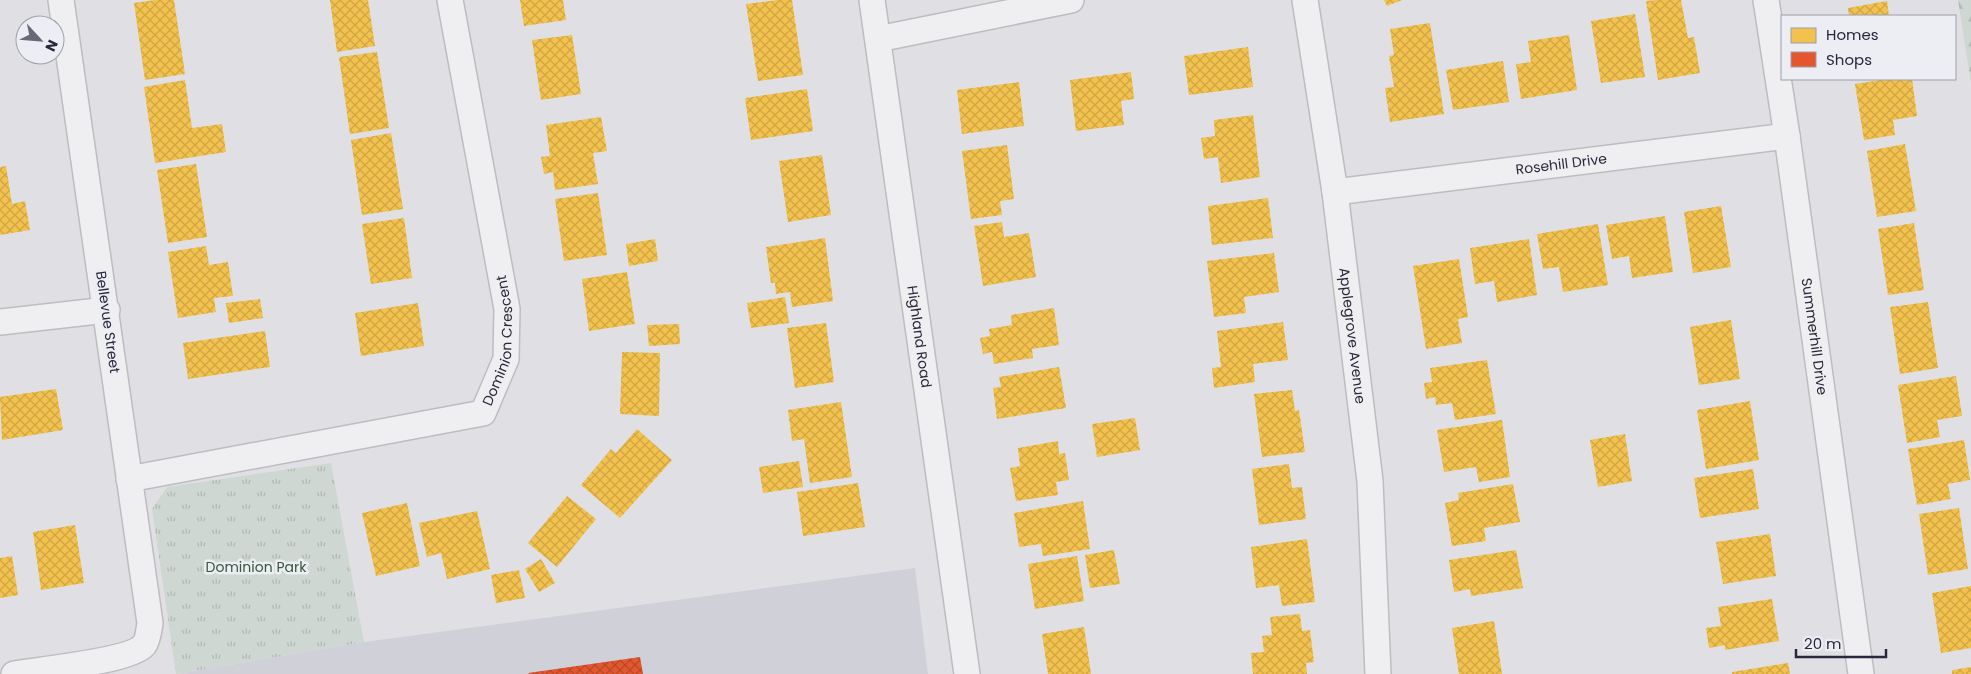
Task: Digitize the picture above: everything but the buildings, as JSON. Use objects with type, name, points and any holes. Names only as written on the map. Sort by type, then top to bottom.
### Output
[{"type":"street","name":"Bellevue Street","points":[[14,674],[116,658],[137,651],[146,644],[150,623],[107,310],[61,0]]},
{"type":"street","name":"Dominion Crescent","points":[[129,479],[483,413],[506,359],[507,309],[450,0]]},
{"type":"street","name":"Highland Road","points":[[872,0],[967,674]]},
{"type":"street","points":[[878,40],[1071,0]]},
{"type":"street","name":"Applegrove Avenue","points":[[1305,0],[1335,192],[1370,482],[1378,674]]},
{"type":"street","name":"Summerhill Drive","points":[[1766,0],[1787,136],[1861,674]]},
{"type":"street","name":"Rosehill Drive","points":[[1335,192],[1787,136]]},
{"type":"street","points":[[0,322],[107,310]]},
{"type":"shaded area","points":[[915,568],[928,674],[177,674],[364,642]]},
{"type":"green space","points":[[1958,0],[1971,0],[1971,83]]},
{"type":"green space","name":"Dominion Park","points":[[331,463],[364,642],[176,674],[152,509],[167,487]]}]
